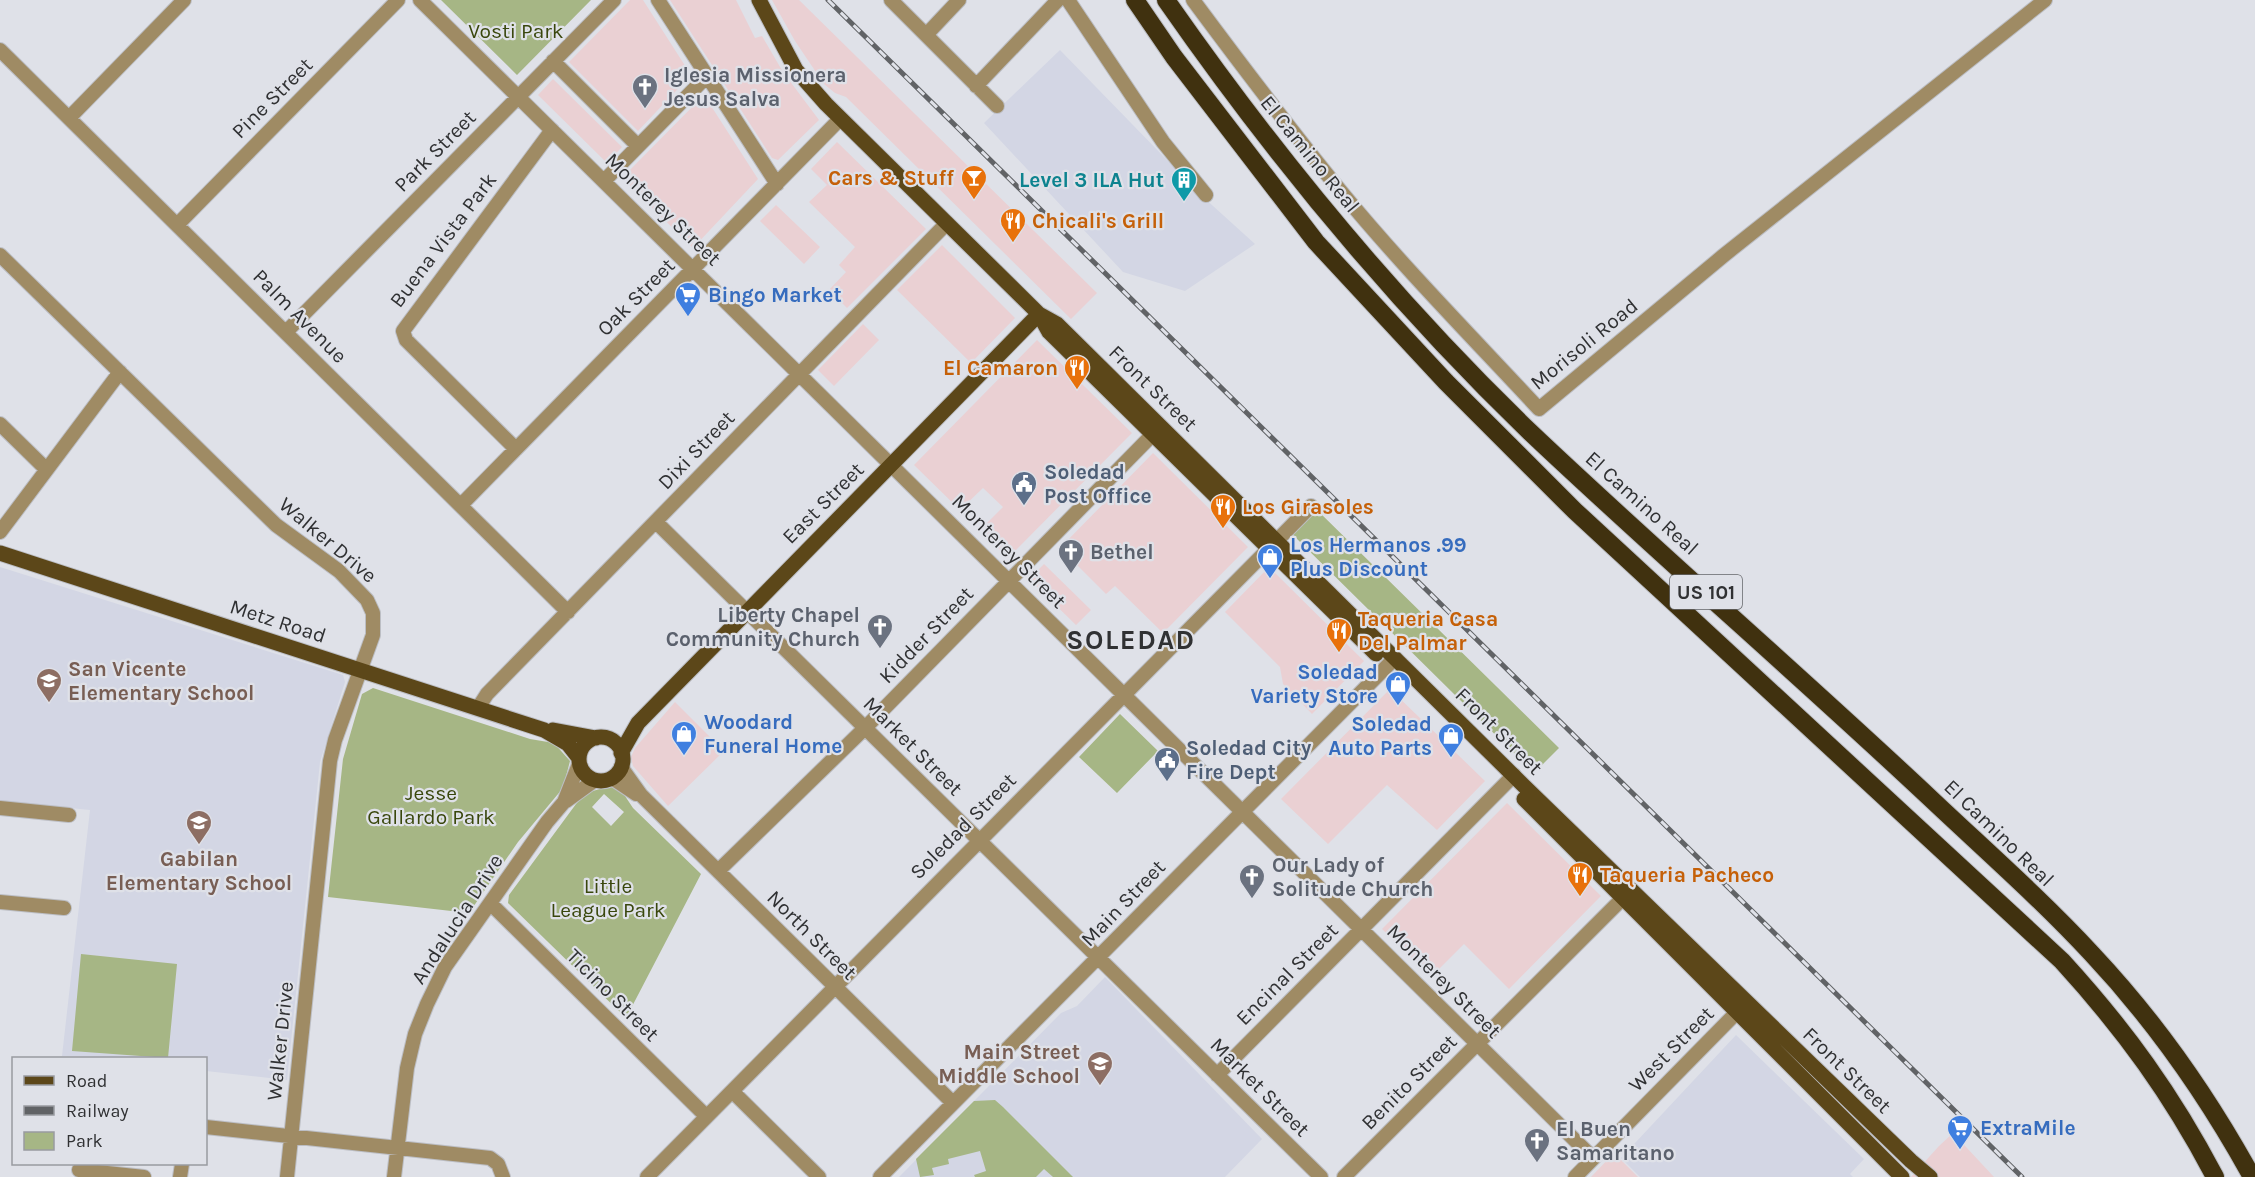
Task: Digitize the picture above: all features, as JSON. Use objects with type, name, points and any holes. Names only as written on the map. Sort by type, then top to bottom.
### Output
[{"type":"highway","name":"US 101","points":[[1135,0],[1174,57],[1316,242],[1453,390],[1575,512],[1993,895],[2070,970],[2108,1011],[2151,1068],[2187,1122],[2216,1177]]},
{"type":"highway","name":"El Camino Real","points":[[1166,0],[1215,71],[1295,174],[1392,288],[1472,374],[1531,432],[1856,728],[2025,887],[2094,956],[2166,1041],[2223,1124],[2252,1177]]},
{"type":"main road","name":"Front Street","points":[[759,0],[796,70],[840,119],[1039,314],[1049,332],[1157,429],[1627,894],[1741,1008],[1900,1176]]},
{"type":"main road","name":"East Street","points":[[618,766],[638,723],[746,610],[1039,314]]},
{"type":"main road","name":"Metz Road","points":[[0,554],[544,730],[568,744],[579,761]]},
{"type":"main road","name":"East Street","points":[[602,739],[638,723]]},
{"type":"main road","name":"Metz Road","points":[[544,730],[557,729],[602,739]]},
{"type":"main road","points":[[602,739],[616,744],[618,766],[595,780],[585,774],[579,761],[583,747],[602,739]]},
{"type":"main road","name":"Front Street","points":[[1741,1008],[1930,1177]]},
{"type":"street","points":[[69,118],[184,0]]},
{"type":"street","name":"Pine Street","points":[[177,225],[398,0]]},
{"type":"street","name":"Monterey Street","points":[[420,0],[1593,1158]]},
{"type":"street","name":"Park Street","points":[[286,332],[614,0]]},
{"type":"street","points":[[658,0],[777,184]]},
{"type":"street","points":[[891,0],[997,106]]},
{"type":"street","points":[[926,35],[959,0]]},
{"type":"street","points":[[976,86],[1058,0]]},
{"type":"street","points":[[1068,0],[1164,142],[1206,195]]},
{"type":"street","name":"Morisoli Road","points":[[1193,0],[1266,99],[1345,196],[1444,308],[1539,409],[1723,256],[2045,0]]},
{"type":"street","name":"Palm Avenue","points":[[3,58],[69,118],[568,612]]},
{"type":"street","points":[[553,61],[638,146]]},
{"type":"street","points":[[604,181],[706,76]]},
{"type":"street","name":"Oak Street","points":[[461,505],[840,119]]},
{"type":"street","name":"Buena Vista Park","points":[[516,449],[406,340],[403,331],[552,130]]},
{"type":"street","name":"Dixi Street","points":[[478,708],[487,694],[947,223]]},
{"type":"street","name":"Walker Drive","points":[[0,255],[287,536],[339,571],[363,594],[371,607],[374,627],[362,670],[340,724],[330,761],[287,1177]]},
{"type":"street","points":[[0,532],[120,372]]},
{"type":"street","points":[[0,424],[46,469]]},
{"type":"street","name":"Kidder Street","points":[[718,871],[865,728],[1157,429]]},
{"type":"street","name":"Soledad Street","points":[[647,1177],[1311,506]]},
{"type":"street","name":"Market Street","points":[[656,522],[1321,1177]]},
{"type":"street","name":"Main Street","points":[[880,1177],[1242,810],[1392,662]]},
{"type":"street","name":"Andalucia Drive","points":[[394,1177],[407,1068],[421,1018],[445,967],[564,802],[579,761]]},
{"type":"street","name":"North Street","points":[[618,766],[641,795],[953,1103]]},
{"type":"street","name":"Encinal Street","points":[[1217,1075],[1510,779]]},
{"type":"street","name":"Andalucia Drive","points":[[564,802],[595,780]]},
{"type":"street","points":[[0,808],[69,815]]},
{"type":"street","name":"Benito Street","points":[[1344,1177],[1627,894]]},
{"type":"street","points":[[0,902],[64,908]]},
{"type":"street","name":"Ticino Street","points":[[490,903],[706,1116]]},
{"type":"street","name":"West Street","points":[[1575,1177],[1741,1008]]},
{"type":"street","points":[[732,1091],[819,1177]]},
{"type":"street","points":[[207,1127],[490,1158],[498,1164],[503,1177]]},
{"type":"street","points":[[1900,1176],[1911,1161]]},
{"type":"street","points":[[79,1170],[144,1177]]},
{"type":"shaded area","points":[[630,0],[643,0],[691,75],[638,131],[569,62]]},
{"type":"shaded area","points":[[670,0],[736,0],[755,38],[762,36],[783,72],[819,120],[778,160],[772,158]]},
{"type":"shaded area","points":[[772,0],[799,0],[1097,293],[1071,319],[846,97],[835,93],[824,84],[795,41]]},
{"type":"shaded area","points":[[1060,50],[1202,196],[1255,244],[1185,291],[1123,272],[984,123]]},
{"type":"shaded area","points":[[553,79],[622,147],[607,163],[538,95]]},
{"type":"shaded area","points":[[704,95],[758,179],[693,248],[622,178]]},
{"type":"shaded area","points":[[837,142],[926,229],[847,308],[829,290],[846,272],[839,265],[855,247],[809,202],[827,185],[811,169]]},
{"type":"shaded area","points":[[776,205],[820,247],[804,264],[760,221]]},
{"type":"shaded area","points":[[942,245],[1015,318],[971,363],[897,290]]},
{"type":"shaded area","points":[[863,324],[879,340],[834,386],[818,370]]},
{"type":"shaded area","points":[[1037,340],[1132,433],[1008,558],[980,530],[1003,507],[983,488],[960,510],[914,465]]},
{"type":"shaded area","points":[[1153,453],[1248,547],[1163,633],[1115,586],[1106,594],[1060,548]]},
{"type":"shaded area","points":[[1044,564],[1091,610],[1076,625],[1029,579]]},
{"type":"shaded area","name":"Gabilan Elementary School","points":[[0,567],[343,675],[345,682],[320,762],[287,1080],[207,1071],[207,1057],[62,1056],[90,810],[0,801]]},
{"type":"shaded area","points":[[1269,567],[1364,661],[1312,714],[1283,684],[1280,667],[1225,612]]},
{"type":"shaded area","points":[[1390,689],[1485,781],[1437,830],[1387,785],[1328,844],[1281,799]]},
{"type":"shaded area","points":[[675,702],[724,751],[668,806],[633,766],[631,757],[635,748]]},
{"type":"shaded area","points":[[1507,803],[1601,896],[1509,989],[1464,944],[1431,977],[1382,929]]},
{"type":"shaded area","name":"Main Street Middle School","points":[[1105,977],[1262,1139],[1225,1177],[899,1177],[1061,1013],[1077,1006]]},
{"type":"shaded area","points":[[1736,1035],[1864,1159],[1850,1174],[1853,1177],[1640,1177],[1621,1158]]},
{"type":"shaded area","points":[[1953,1133],[1994,1177],[1911,1177],[1939,1146]]},
{"type":"shaded area","points":[[1614,1153],[1638,1177],[1591,1177]]},
{"type":"green space","name":"Vosti Park","points":[[441,0],[591,0],[517,75]]},
{"type":"green space","points":[[1316,509],[1559,748],[1534,773],[1292,534]]},
{"type":"green space","name":"Jesse Gallardo Park","points":[[373,688],[530,739],[554,743],[570,761],[563,788],[518,842],[469,913],[328,897],[343,759],[362,694]]},
{"type":"green space","points":[[1120,714],[1158,751],[1117,793],[1079,757]]},
{"type":"green space","name":"Little League Park","points":[[610,786],[623,793],[633,808],[701,874],[626,1018],[508,903],[509,895],[586,793]],"holes":[[[604,794],[624,812],[611,826],[592,807]]]},
{"type":"green space","points":[[81,954],[177,964],[168,1057],[72,1051]]},
{"type":"green space","points":[[995,1100],[1073,1177],[1053,1177],[1044,1169],[1036,1177],[975,1177],[974,1175],[986,1171],[980,1151],[948,1159],[949,1164],[932,1168],[934,1175],[920,1177],[916,1159],[974,1101]]},
{"type":"railway","points":[[828,0],[2022,1177]]},
{"type":"place","name":"Iglesia Missionera Jesus Salva","points":[[645,110]]},
{"type":"place","name":"Cars & Stuff","points":[[974,201]]},
{"type":"place","name":"Level 3 ILA Hut","points":[[1184,203]]},
{"type":"place","name":"Chicali's Grill","points":[[1013,244]]},
{"type":"place","name":"Bingo Market","points":[[688,318]]},
{"type":"place","name":"El Camaron","points":[[1077,391]]},
{"type":"place","name":"Soledad Post Office","points":[[1024,507]]},
{"type":"place","name":"Los Girasoles","points":[[1223,530]]},
{"type":"place","name":"Bethel","points":[[1071,575]]},
{"type":"place","name":"Los Hermanos .99 Plus Discount","points":[[1270,580]]},
{"type":"place","name":"Liberty Chapel Community Church","points":[[880,650]]},
{"type":"place","name":"Taqueria Casa Del Palmar","points":[[1339,654]]},
{"type":"place","name":"San Vicente Elementary School","points":[[49,704]]},
{"type":"place","name":"Soledad Variety Store","points":[[1398,707]]},
{"type":"place","name":"Woodard Funeral Home","points":[[684,757]]},
{"type":"place","name":"Soledad Auto Parts","points":[[1451,759]]},
{"type":"place","name":"Soledad City Fire Dept","points":[[1167,783]]},
{"type":"place","name":"Gabilan Elementary School","points":[[199,846]]},
{"type":"place","name":"Taqueria Pacheco","points":[[1580,898]]},
{"type":"place","name":"Our Lady of Solitude Church","points":[[1252,900]]},
{"type":"place","name":"Main Street Middle School","points":[[1100,1087]]},
{"type":"place","name":"ExtraMile","points":[[1960,1151]]},
{"type":"place","name":"El Buen Samaritano","points":[[1537,1164]]},
{"type":"district","name":"SOLEDAD","points":[[1131,640]]}]
